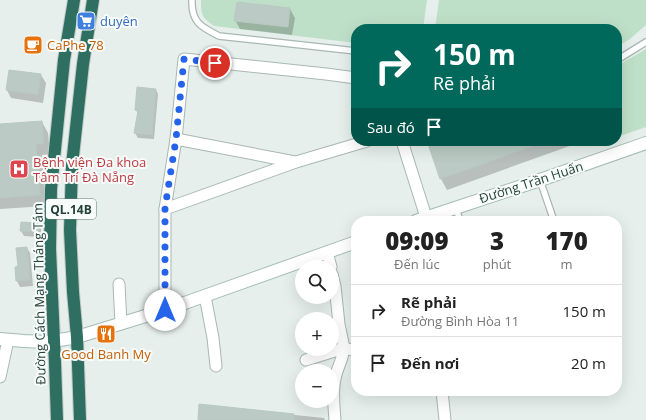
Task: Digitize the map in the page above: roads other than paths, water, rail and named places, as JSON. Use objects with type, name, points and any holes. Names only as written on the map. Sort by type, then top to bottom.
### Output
[{"type":"highway","name":"Đường Cách Mạng Tháng Tám","points":[[56,420],[50,248],[51,188],[64,60],[74,0]]},
{"type":"highway","name":"QL.14B","points":[[80,420],[77,337],[70,230],[72,165],[83,64],[93,0]]},
{"type":"street","points":[[165,310],[165,208],[176,139],[184,59],[351,77]]},
{"type":"street","points":[[176,139],[296,162]]},
{"type":"street","name":"Đường Trần Huấn","points":[[434,216],[646,143]]},
{"type":"street","points":[[165,208],[296,162],[351,146]]},
{"type":"street","points":[[403,146],[422,216]]},
{"type":"street","points":[[0,377],[4,339],[48,342],[77,337],[165,310],[351,244]]},
{"type":"street","points":[[327,252],[329,260]]},
{"type":"street","points":[[119,284],[121,324]]},
{"type":"street","points":[[206,296],[216,366]]},
{"type":"street","points":[[335,420],[335,377],[343,357],[344,348],[337,304]]},
{"type":"street","points":[[306,360],[344,348],[351,349]]},
{"type":"street","points":[[443,396],[445,420]]},
{"type":"lane","points":[[192,0],[193,15],[196,20],[219,36],[351,50]]},
{"type":"lane","points":[[622,57],[646,42]]},
{"type":"lane","points":[[540,180],[552,216]]},
{"type":"lane","points":[[456,208],[458,216]]},
{"type":"place","name":"duyên","points":[[86,21]]},
{"type":"place","name":"CaPhe 78","points":[[33,45]]},
{"type":"place","name":"Bệnh viện Đa khoa Tâm Trí Đà Nẵng","points":[[19,169]]},
{"type":"place","name":"Good Banh My","points":[[106,334]]}]
